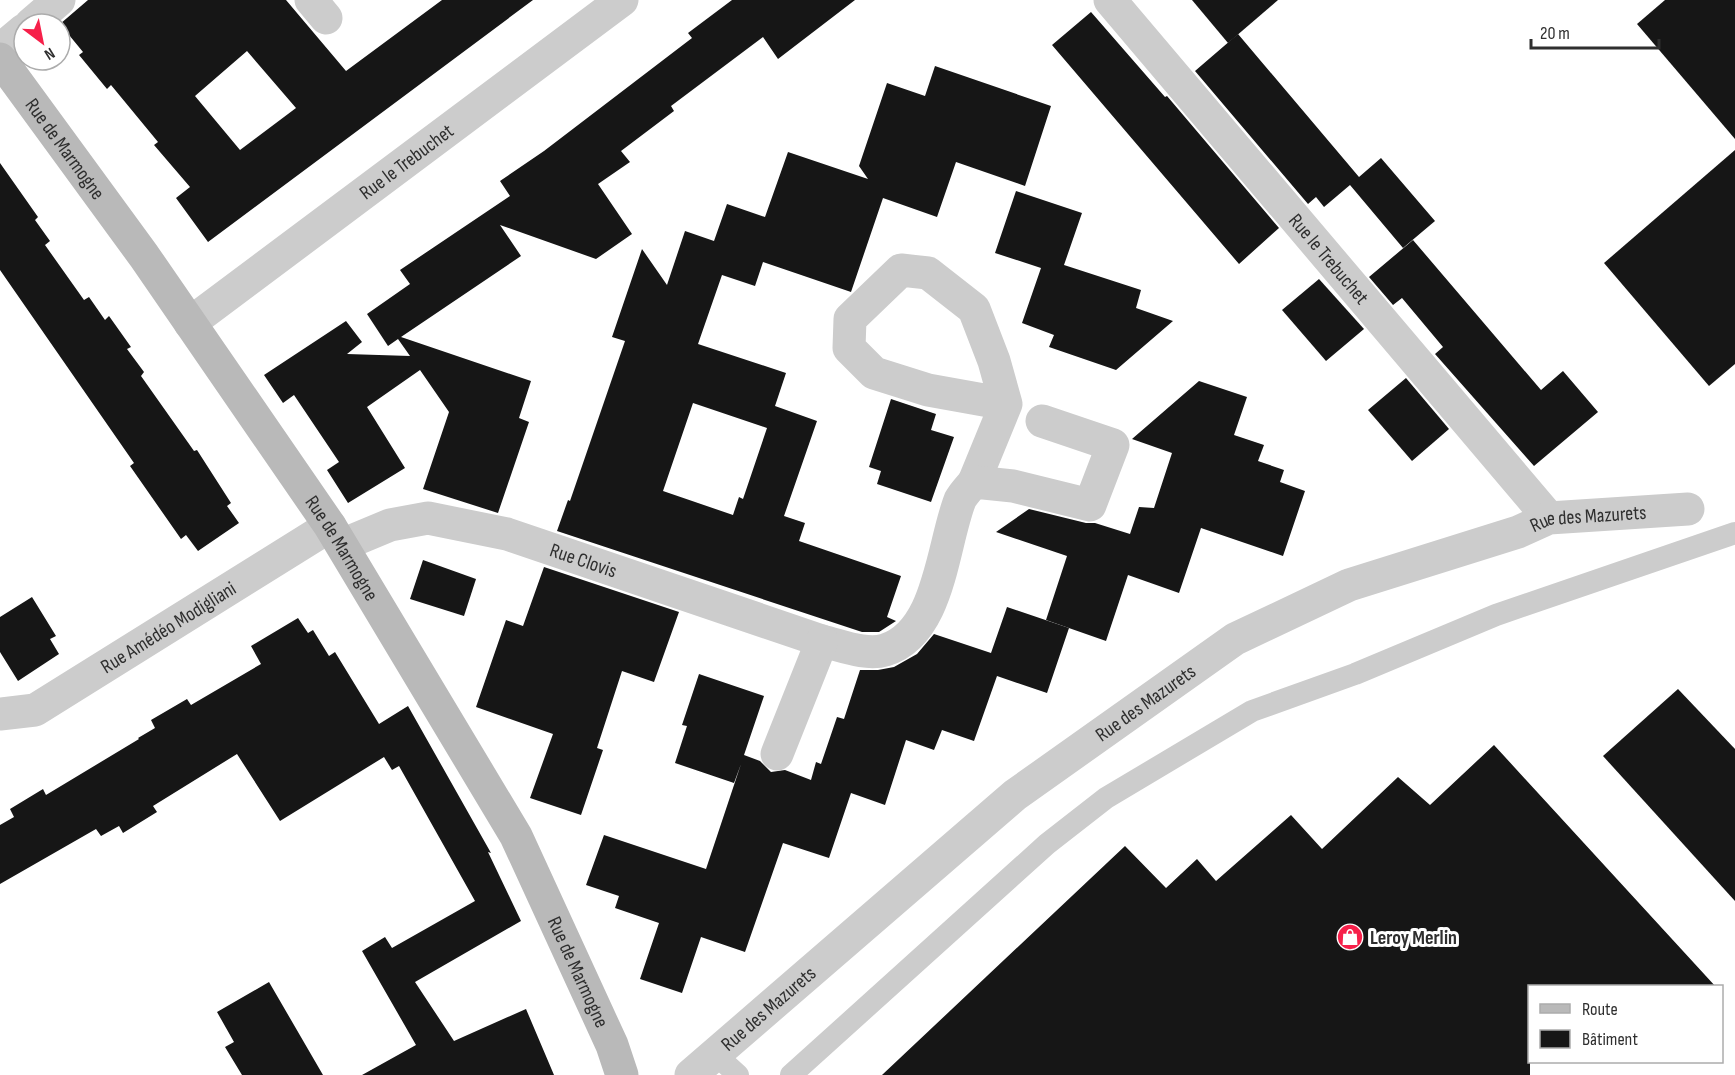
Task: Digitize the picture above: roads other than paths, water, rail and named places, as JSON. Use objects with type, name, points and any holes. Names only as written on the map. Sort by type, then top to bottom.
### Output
[{"type":"street","points":[[45,12],[59,0]]},
{"type":"street","name":"Rue le Trebuchet","points":[[190,323],[622,0]]},
{"type":"street","name":"Rue le Trebuchet","points":[[1110,0],[1550,518]]},
{"type":"street","points":[[2,62],[12,47]]},
{"type":"street","name":"Rue de Marmogne","points":[[2,62],[190,323],[336,536],[516,836],[612,1046],[622,1075]]},
{"type":"street","points":[[901,270],[928,273],[974,309],[994,361],[1006,404],[928,390],[874,373],[849,348],[850,319],[901,270]]},
{"type":"street","name":"Rue Clovis","points":[[336,536],[428,518],[507,534],[822,641],[864,651],[885,650],[911,633],[930,605],[968,490],[1006,404]]},
{"type":"street","points":[[968,490],[1013,486],[1090,505],[1113,445],[1042,421]]},
{"type":"street","name":"Rue des Mazurets","points":[[703,1064],[1015,795],[1235,639],[1349,585],[1518,532],[1550,518],[1688,509]]},
{"type":"street","name":"Rue Amédéo Modigliani","points":[[0,714],[35,710],[336,536]]},
{"type":"street","points":[[777,754],[822,641]]},
{"type":"lane","points":[[791,1075],[1047,844],[1097,804],[1252,711],[1355,674],[1497,615],[1735,533]]},
{"type":"lane","points":[[703,1064],[738,1075]]},
{"type":"place","name":"Leroy Merlin","points":[[1350,937]]}]
